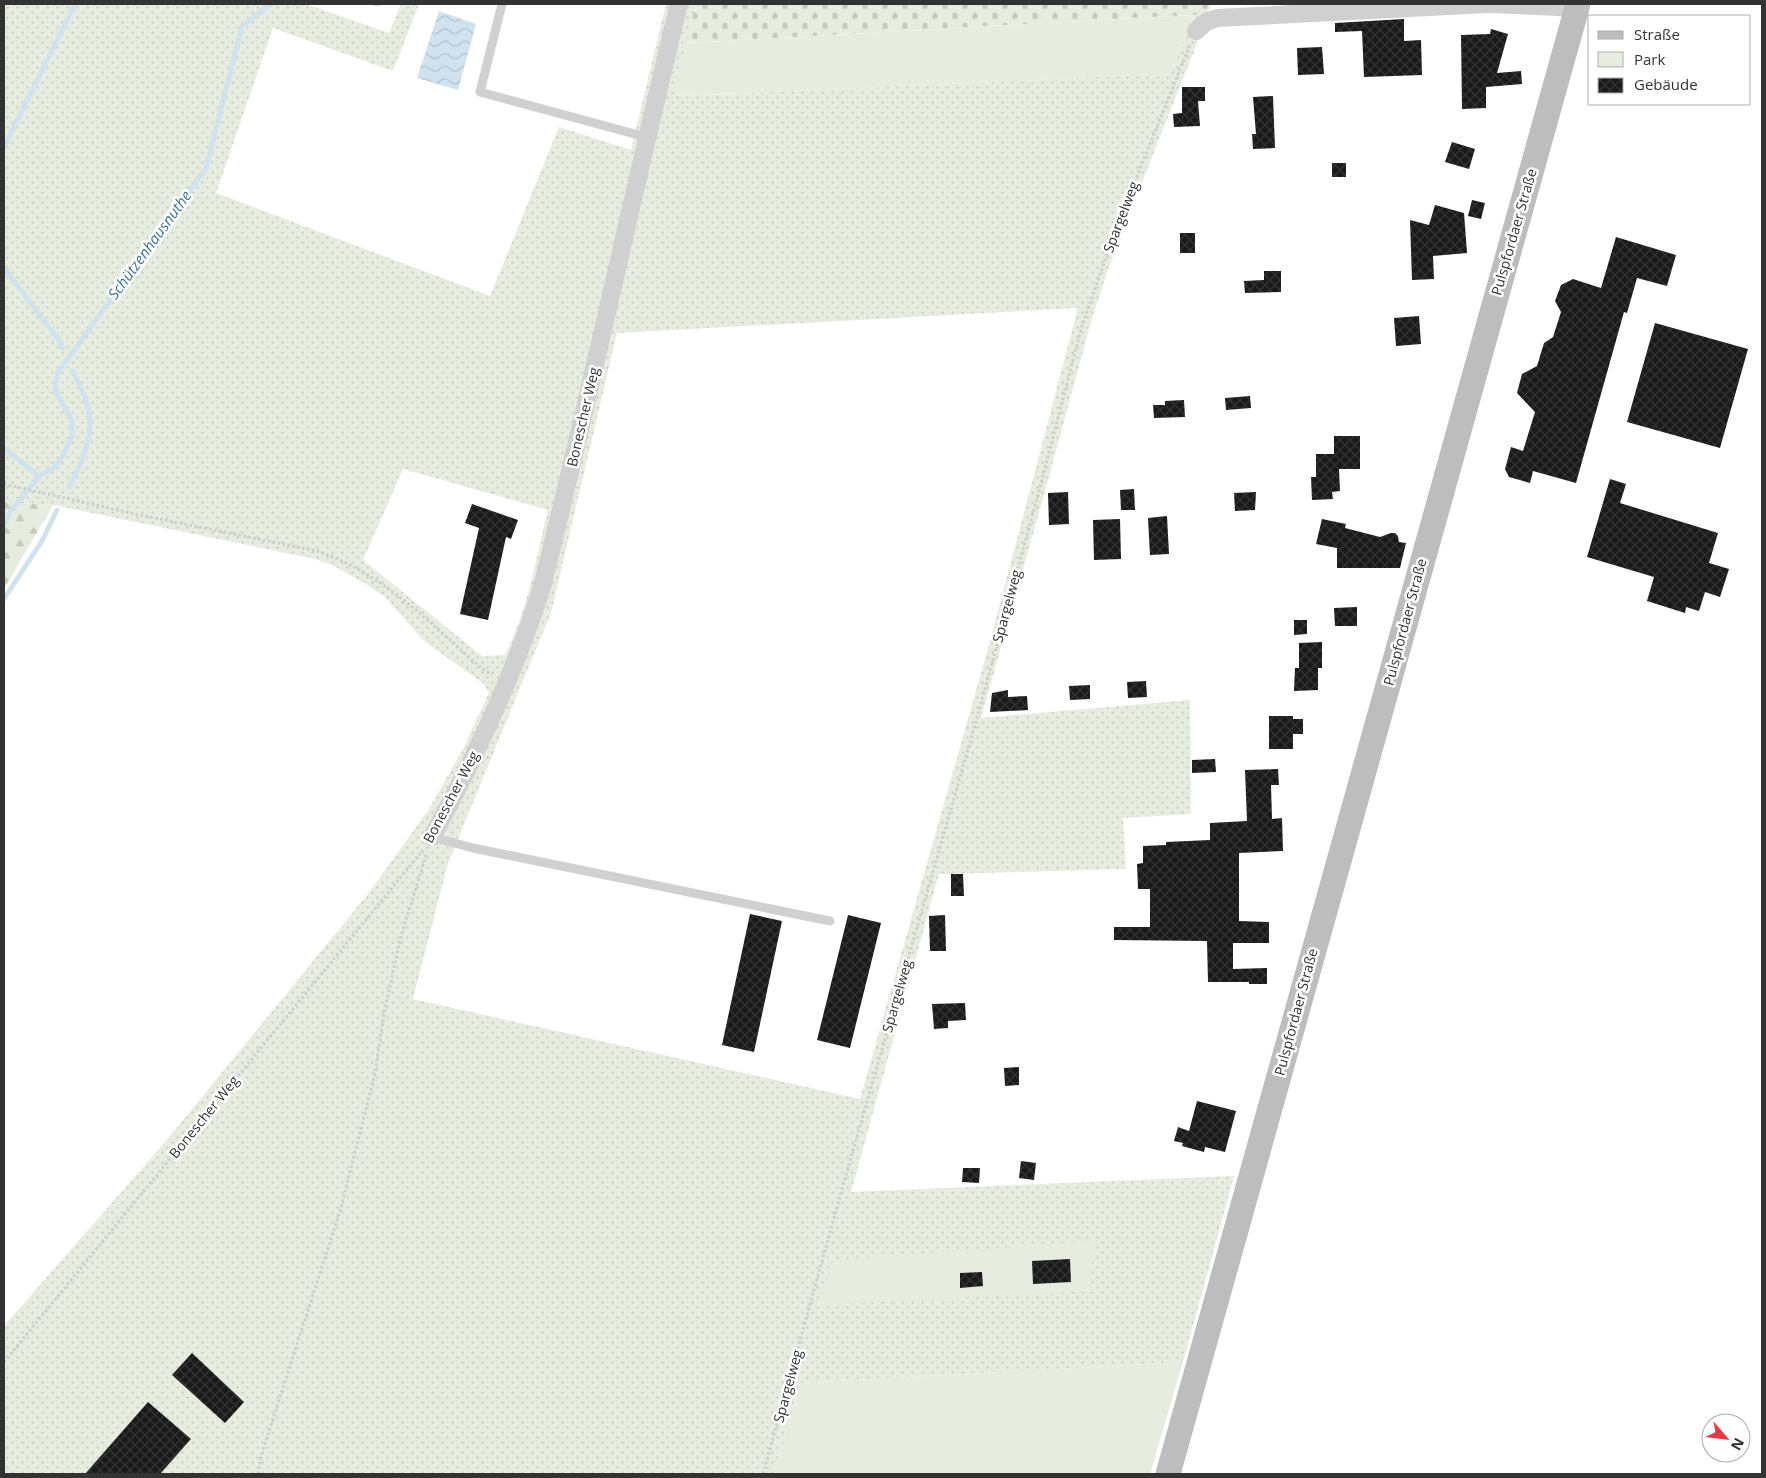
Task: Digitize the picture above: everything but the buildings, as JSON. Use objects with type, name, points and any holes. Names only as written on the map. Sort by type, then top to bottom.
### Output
[{"type":"main road","name":"Pulspfordaer Straße","points":[[1168,1474],[1577,7]]},
{"type":"street","name":"Bonescher Weg","points":[[432,837],[486,731],[508,682],[534,613],[543,583],[611,297],[646,137],[679,4]]},
{"type":"street","points":[[1196,31],[1206,22],[1217,18],[1488,4],[1577,7]]},
{"type":"lane","points":[[502,4],[480,92],[646,137]]},
{"type":"lane","points":[[432,837],[473,848],[830,921]]},
{"type":"path","name":"Spargelweg","points":[[763,1474],[972,734],[1038,495],[1081,329],[1117,225],[1196,31]]},
{"type":"path","points":[[6,484],[51,496],[309,549],[335,557],[372,577],[441,632],[475,663],[491,674],[508,682]]},
{"type":"path","points":[[258,1474],[264,1443],[340,1212],[375,1074],[384,1013],[400,940],[432,837]]},
{"type":"path","name":"Bonescher Weg","points":[[4,1362],[412,864],[432,837]]},
{"type":"green space","points":[[4,4],[306,4],[389,33],[401,4],[419,4],[393,71],[273,28],[216,193],[490,296],[559,127],[631,150],[666,4],[696,4],[674,96],[1171,73],[1194,15],[1207,14],[1110,264],[1092,318],[981,718],[1190,700],[1191,814],[1123,818],[1126,869],[939,874],[851,1192],[1234,1176],[1183,1362],[800,1383],[774,1474],[4,1474],[4,1326],[166,1141],[368,894],[429,809],[463,749],[489,693],[484,684],[424,641],[385,597],[332,565],[315,559],[53,505],[4,502]],"holes":[[[1078,308],[991,638],[860,1099],[413,999],[448,863],[551,613],[617,333]],[[403,469],[548,510],[526,602],[505,655],[482,656],[363,560]]]},
{"type":"green space","points":[[696,4],[1211,4],[1207,14],[686,43]]},
{"type":"green space","points":[[1194,15],[1171,73],[673,96],[686,43]]},
{"type":"green space","points":[[4,502],[53,505],[4,589]]},
{"type":"green space","points":[[1094,1241],[1090,1291],[819,1305],[833,1260]]},
{"type":"green space","points":[[1183,1362],[1150,1474],[774,1474],[800,1383]]},
{"type":"water","points":[[439,11],[476,24],[458,90],[417,78]]},
{"type":"waterway","points":[[4,147],[75,4]]},
{"type":"waterway","name":"Schützenhausnuthe","points":[[4,524],[10,512],[39,476],[54,468],[72,436],[72,421],[55,390],[58,372],[206,168],[242,26],[271,4]]},
{"type":"waterway","points":[[4,268],[58,339],[62,348]]},
{"type":"waterway","points":[[69,487],[84,455],[90,429],[86,401],[72,370]]},
{"type":"waterway","points":[[4,448],[39,476]]},
{"type":"waterway","points":[[4,599],[42,541],[57,510]]}]
